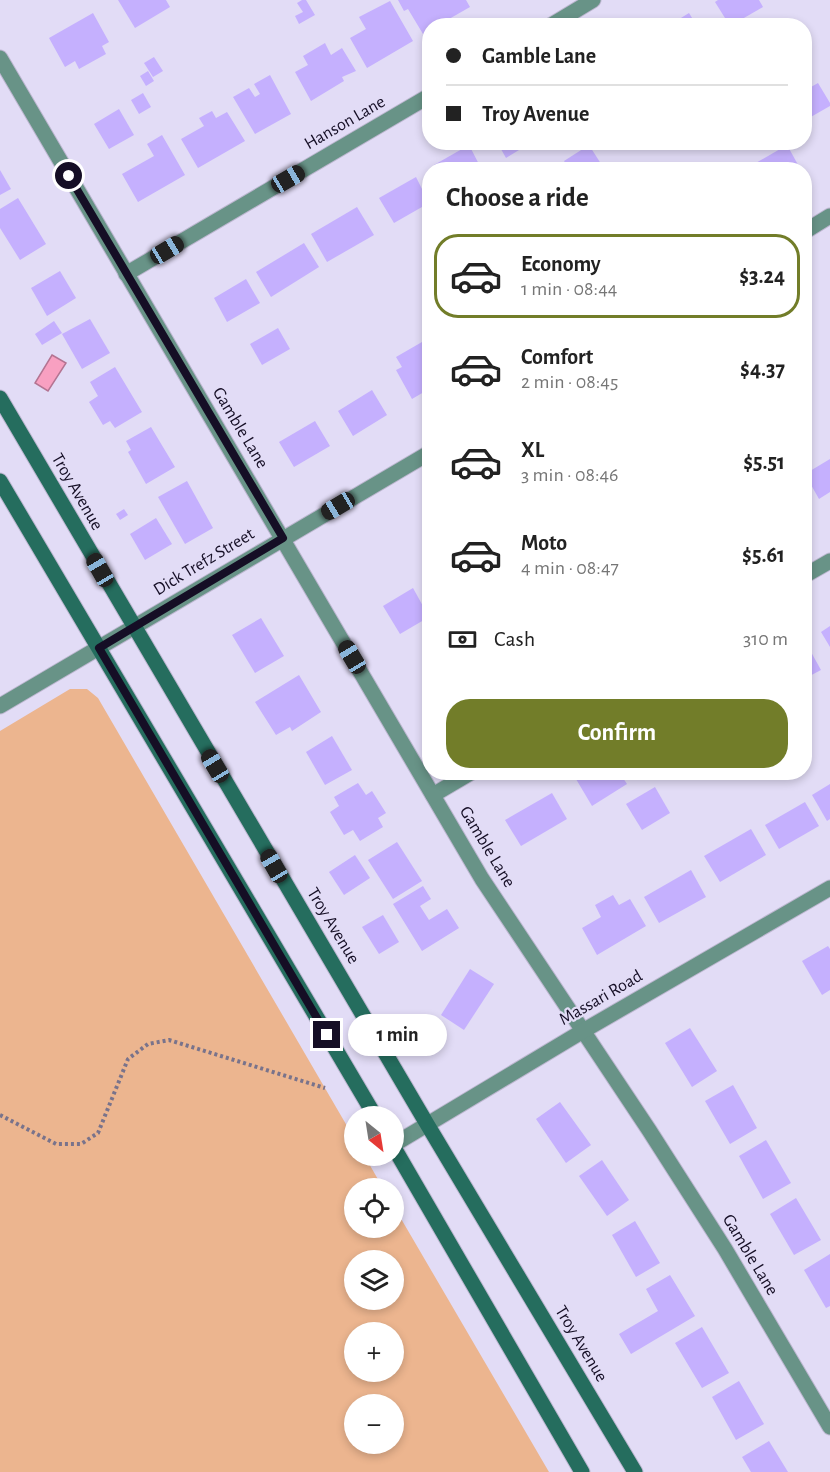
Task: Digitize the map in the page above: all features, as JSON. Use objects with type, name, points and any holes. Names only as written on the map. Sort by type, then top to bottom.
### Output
[{"type":"main road","name":"Troy Avenue","points":[[0,398],[133,627],[635,1472]]},
{"type":"main road","points":[[0,481],[369,1106]]},
{"type":"main road","points":[[404,1165],[582,1472]]},
{"type":"street","points":[[563,18],[593,0]]},
{"type":"street","name":"Gamble Lane","points":[[0,58],[422,776]]},
{"type":"street","name":"Hanson Lane","points":[[126,274],[422,100]]},
{"type":"street","points":[[812,227],[830,216]]},
{"type":"street","name":"Dick Trefz Street","points":[[0,706],[422,457]]},
{"type":"street","points":[[812,571],[830,561]]},
{"type":"street","name":"Gamble Lane","points":[[424,780],[482,879],[649,1130],[725,1249],[830,1427]]},
{"type":"street","points":[[433,795],[458,780]]},
{"type":"street","name":"Massari Road","points":[[404,1139],[583,1031],[830,888]]},
{"type":"path","points":[[0,1115],[56,1144],[81,1144],[98,1133],[128,1059],[148,1044],[169,1040],[325,1088]]},
{"type":"shaded area","points":[[52,355],[66,363],[48,391],[35,383]]},
{"type":"shaded area","points":[[70,689],[87,689],[98,698],[344,1121],[344,1166],[370,1166],[377,1178],[344,1178],[344,1238],[404,1238],[404,1224],[549,1472],[0,1472],[0,731]]},
{"type":"building","points":[[118,0],[166,0],[170,7],[135,28]]},
{"type":"building","points":[[306,0],[315,15],[299,24],[295,16],[303,12],[297,3]]},
{"type":"building","points":[[398,0],[466,0],[470,7],[451,18],[422,18],[422,32],[408,9],[404,11]]},
{"type":"building","points":[[718,0],[759,0],[763,7],[744,18],[725,18],[715,2]]},
{"type":"building","points":[[390,1],[413,41],[367,68],[350,38],[366,29],[359,17]]},
{"type":"building","points":[[93,13],[109,42],[102,46],[106,54],[79,69],[75,61],[65,67],[49,38]]},
{"type":"building","points":[[689,13],[692,18],[681,18]]},
{"type":"building","points":[[325,43],[331,55],[342,48],[356,71],[342,77],[344,81],[311,101],[295,72],[308,65],[303,56]]},
{"type":"building","points":[[154,57],[163,71],[153,77],[144,63]]},
{"type":"building","points":[[148,71],[154,81],[146,86],[140,76]]},
{"type":"building","points":[[270,75],[291,114],[255,134],[233,97],[249,88],[255,97],[260,94],[254,84]]},
{"type":"building","points":[[818,83],[830,106],[812,116],[812,86]]},
{"type":"building","points":[[143,93],[151,107],[139,114],[131,100]]},
{"type":"building","points":[[119,109],[134,135],[109,149],[94,124]]},
{"type":"building","points":[[212,111],[216,118],[227,112],[245,141],[198,168],[181,139],[204,126],[199,118]]},
{"type":"building","points":[[162,135],[185,175],[138,202],[122,174],[154,156],[147,144]]},
{"type":"building","points":[[460,150],[472,150],[478,162],[439,162]]},
{"type":"building","points":[[502,150],[519,150],[506,158]]},
{"type":"building","points":[[581,150],[592,150],[600,162],[565,162]]},
{"type":"building","points":[[778,150],[790,150],[797,162],[757,162]]},
{"type":"building","points":[[0,170],[11,189],[0,195]]},
{"type":"building","points":[[416,177],[422,189],[422,207],[394,223],[379,198]]},
{"type":"building","points":[[18,198],[46,244],[20,260],[0,228],[0,209]]},
{"type":"building","points":[[357,207],[374,235],[327,262],[311,234]]},
{"type":"building","points":[[304,243],[319,267],[271,297],[256,272]]},
{"type":"building","points":[[60,271],[76,298],[47,316],[31,288]]},
{"type":"building","points":[[246,279],[260,303],[227,322],[214,298]]},
{"type":"building","points":[[90,319],[110,353],[82,369],[62,334]]},
{"type":"building","points":[[54,321],[62,333],[42,345],[35,334]]},
{"type":"building","points":[[278,328],[290,349],[262,365],[250,344]]},
{"type":"building","points":[[422,342],[422,393],[412,399],[396,370],[402,367],[396,357]]},
{"type":"building","points":[[115,367],[142,412],[115,428],[110,421],[103,425],[89,402],[98,396],[90,382]]},
{"type":"building","points":[[372,390],[387,415],[353,436],[338,411]]},
{"type":"building","points":[[315,421],[330,446],[294,467],[279,442]]},
{"type":"building","points":[[151,427],[175,467],[146,484],[128,452],[131,450],[126,441]]},
{"type":"building","points":[[830,459],[830,492],[819,499],[812,486],[812,470]]},
{"type":"building","points":[[187,481],[213,528],[185,544],[158,497]]},
{"type":"building","points":[[124,509],[128,515],[120,520],[116,514]]},
{"type":"building","points":[[156,518],[172,544],[145,560],[130,534]]},
{"type":"building","points":[[413,588],[422,604],[422,621],[400,634],[383,606]]},
{"type":"building","points":[[261,618],[284,656],[255,673],[232,635]]},
{"type":"building","points":[[830,626],[830,647],[821,632]]},
{"type":"building","points":[[812,654],[821,670],[812,675]]},
{"type":"building","points":[[299,675],[321,712],[292,731],[290,727],[276,735],[255,702]]},
{"type":"building","points":[[332,736],[352,770],[325,785],[306,752]]},
{"type":"building","points":[[577,780],[624,780],[627,784],[592,806]]},
{"type":"building","points":[[358,783],[366,795],[372,791],[386,813],[378,818],[383,827],[360,841],[353,830],[344,835],[330,812],[339,806],[334,797]]},
{"type":"building","points":[[830,784],[830,819],[827,821],[812,795]]},
{"type":"building","points":[[655,787],[670,813],[642,830],[626,804]]},
{"type":"building","points":[[552,793],[567,819],[521,846],[505,820]]},
{"type":"building","points":[[805,802],[819,826],[779,849],[765,825]]},
{"type":"building","points":[[751,829],[766,855],[720,882],[704,856]]},
{"type":"building","points":[[397,842],[422,881],[393,899],[368,860]]},
{"type":"building","points":[[355,855],[370,878],[344,895],[329,872]]},
{"type":"building","points":[[691,870],[706,897],[659,923],[644,897]]},
{"type":"building","points":[[423,886],[431,899],[420,906],[429,920],[447,909],[459,928],[422,951],[393,904]]},
{"type":"building","points":[[613,895],[619,905],[630,899],[646,926],[597,955],[582,928],[601,917],[595,905]]},
{"type":"building","points":[[383,915],[399,942],[379,954],[362,927]]},
{"type":"building","points":[[828,946],[830,949],[830,990],[822,995],[802,961]]},
{"type":"building","points":[[470,969],[494,984],[464,1030],[441,1015]]},
{"type":"building","points":[[690,1028],[717,1071],[692,1087],[665,1043]]},
{"type":"building","points":[[733,1085],[757,1128],[730,1144],[705,1101]]},
{"type":"building","points":[[560,1102],[591,1145],[566,1163],[536,1119]]},
{"type":"building","points":[[766,1140],[791,1183],[763,1199],[739,1156]]},
{"type":"building","points":[[602,1160],[629,1200],[607,1216],[579,1176]]},
{"type":"building","points":[[796,1198],[821,1240],[794,1255],[770,1214]]},
{"type":"building","points":[[635,1221],[660,1263],[636,1277],[612,1235]]},
{"type":"building","points":[[830,1254],[830,1306],[826,1308],[804,1270]]},
{"type":"building","points":[[670,1275],[695,1316],[631,1354],[619,1334],[658,1311],[646,1289]]},
{"type":"building","points":[[702,1327],[729,1373],[702,1388],[675,1343]]},
{"type":"building","points":[[739,1381],[764,1424],[736,1440],[712,1397]]},
{"type":"building","points":[[769,1441],[788,1472],[751,1472],[742,1457]]},
{"type":"route","points":[[69,176],[283,538],[99,648],[327,1035]]}]
